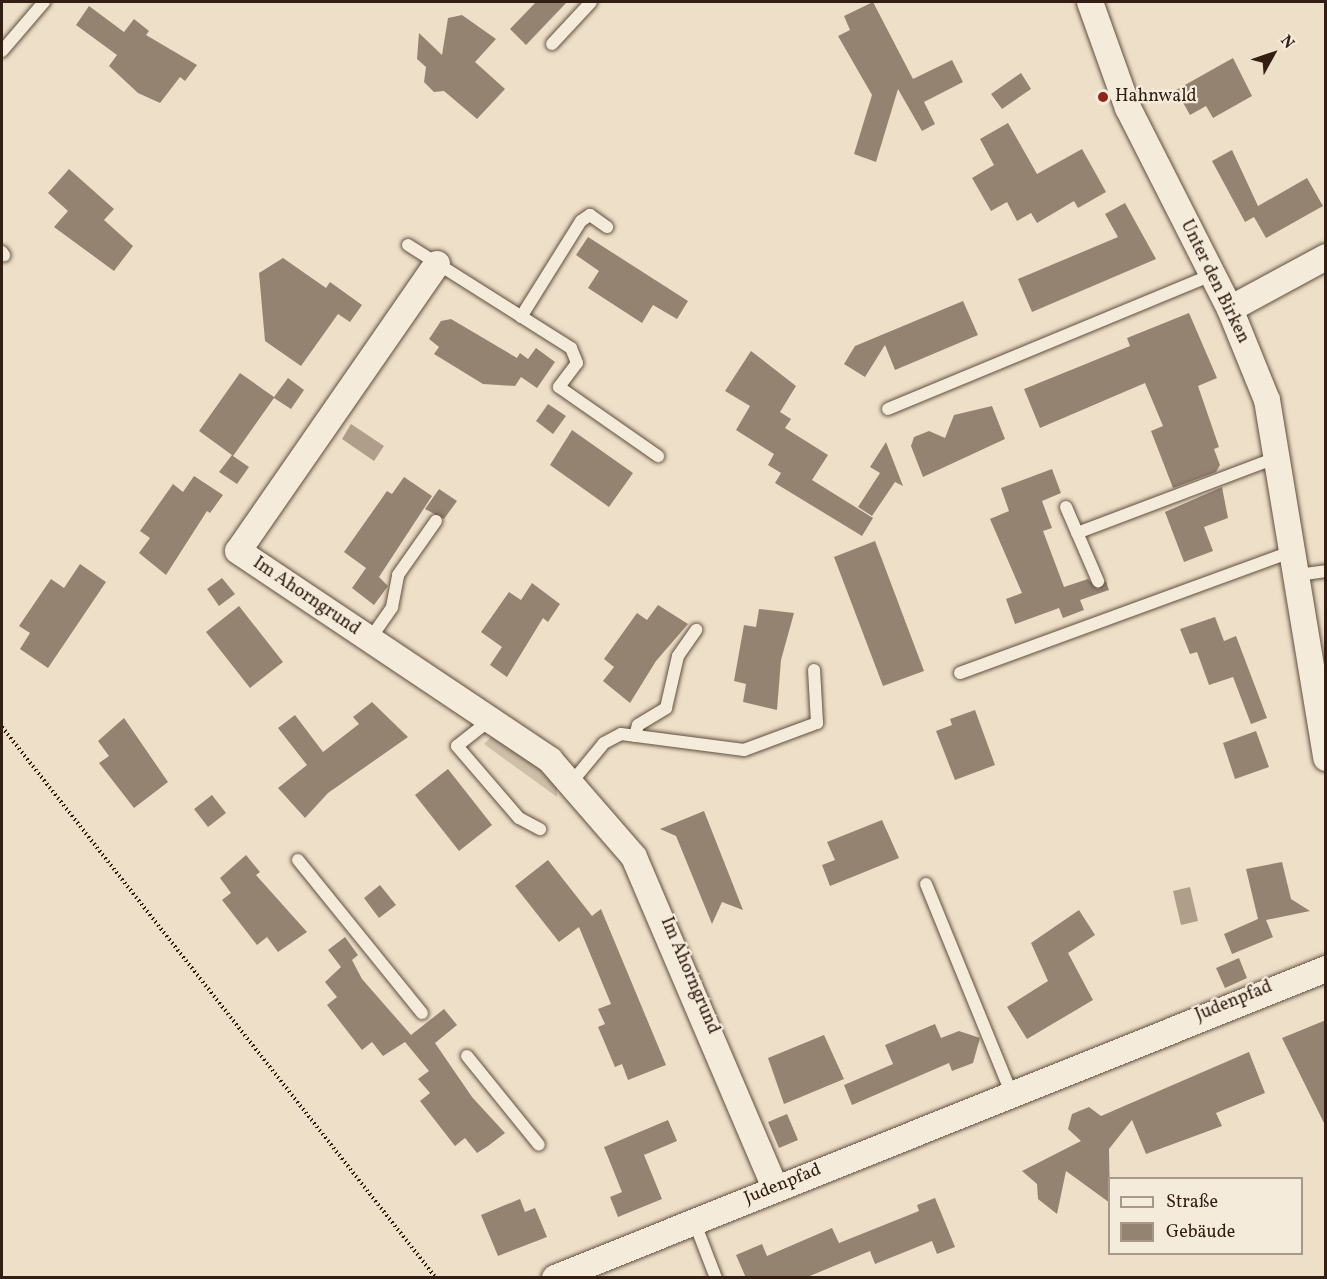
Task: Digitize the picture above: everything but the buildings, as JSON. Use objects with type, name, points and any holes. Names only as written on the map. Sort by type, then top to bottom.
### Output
[{"type":"street","name":"Unter den Birken","points":[[1090,2],[1128,108],[1230,309],[1267,400],[1279,456],[1326,758]]},
{"type":"street","points":[[1230,309],[1326,256]]},
{"type":"street","name":"Im Ahorngrund","points":[[437,264],[238,551],[550,760],[571,783],[647,877],[775,1188]]},
{"type":"street","name":"Judenpfad","points":[[556,1277],[1011,1092],[1326,969]]},
{"type":"lane","points":[[2,51],[44,2]]},
{"type":"lane","points":[[552,44],[591,2]]},
{"type":"lane","points":[[521,317],[581,220],[590,215],[607,227]]},
{"type":"lane","points":[[408,244],[578,355],[559,387],[658,456]]},
{"type":"lane","points":[[888,409],[1212,275]]},
{"type":"lane","points":[[1077,533],[1279,456]]},
{"type":"lane","points":[[1066,507],[1098,581]]},
{"type":"lane","points":[[370,639],[392,607],[398,575],[436,521]]},
{"type":"lane","points":[[960,673],[1296,563],[1326,571]]},
{"type":"lane","points":[[635,736],[638,725],[666,708],[678,656],[696,630]]},
{"type":"lane","points":[[571,783],[612,737],[635,736],[744,750],[818,723],[814,670]]},
{"type":"lane","points":[[490,720],[457,746],[519,818],[540,829]]},
{"type":"lane","points":[[298,860],[422,1013]]},
{"type":"lane","points":[[926,884],[1011,1092]]},
{"type":"lane","points":[[467,1056],[539,1145]]},
{"type":"lane","points":[[694,1221],[716,1278]]},
{"type":"path","points":[[2,728],[436,1278]]},
{"type":"shaded area","points":[[351,424],[384,446],[374,461],[342,439]]},
{"type":"shaded area","points":[[496,732],[557,782],[557,797],[484,744]]},
{"type":"shaded area","points":[[1190,887],[1198,921],[1181,925],[1173,891]]},
{"type":"place","name":"Hahnwald","points":[[1103,97]]}]
